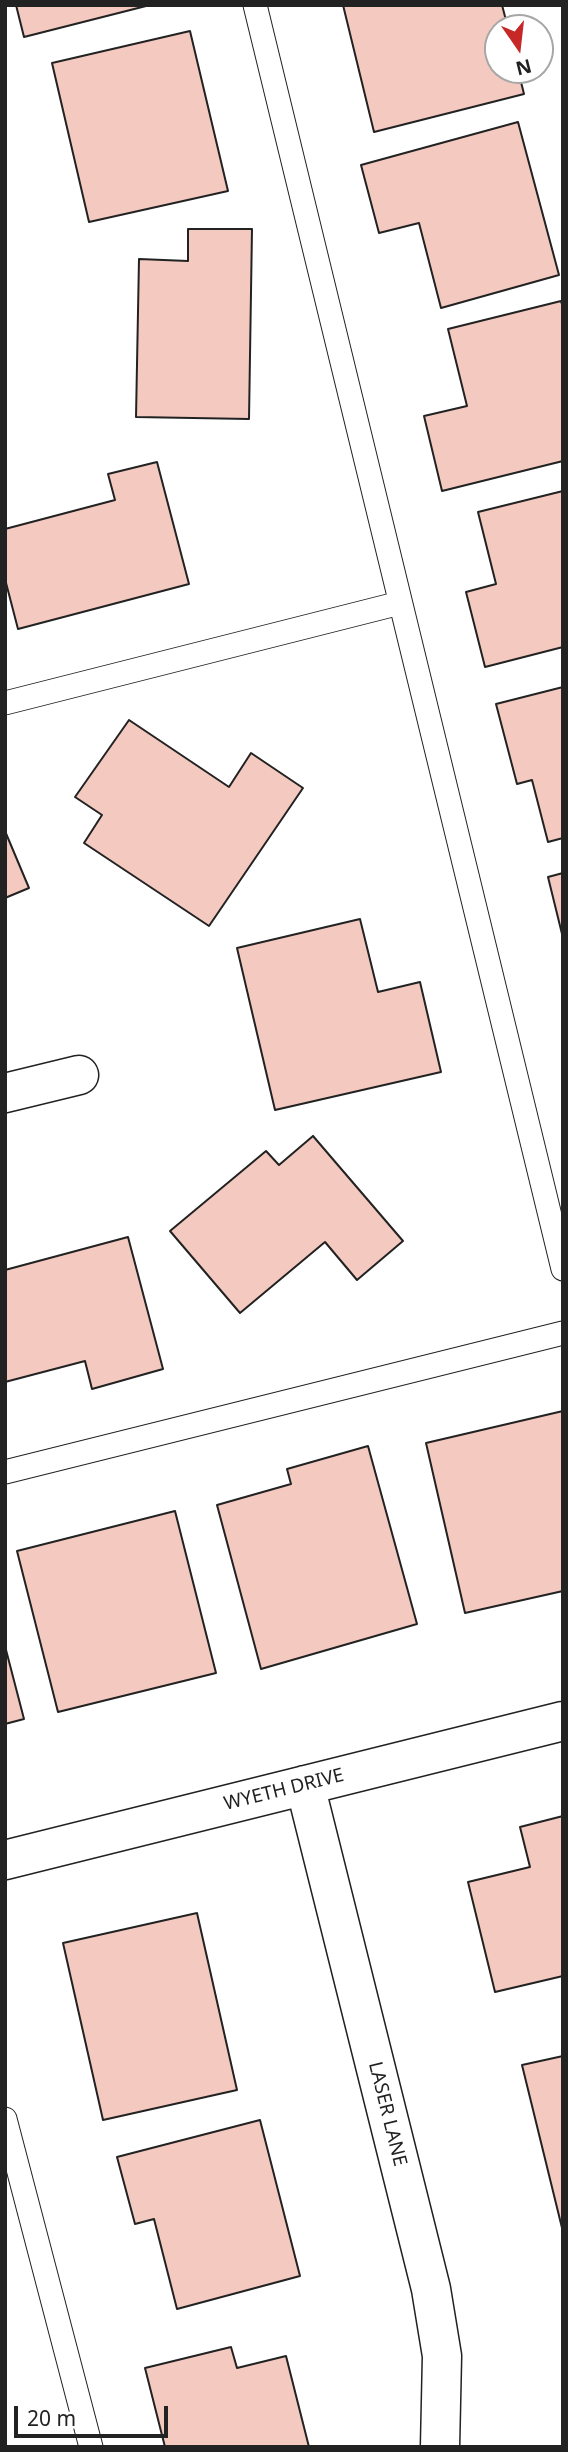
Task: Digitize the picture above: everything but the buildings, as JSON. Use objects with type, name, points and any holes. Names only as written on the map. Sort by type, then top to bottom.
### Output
[{"type":"street","points":[[5,1093],[79,1074]]},
{"type":"street","name":"WYETH DRIVE","points":[[5,1860],[563,1721]]},
{"type":"street","name":"LASER LANE","points":[[305,1785],[431,2289],[442,2356],[440,2447]]},
{"type":"lane","points":[[255,5],[563,1269]]},
{"type":"lane","points":[[5,703],[400,603]]},
{"type":"lane","points":[[5,1472],[563,1333]]},
{"type":"lane","points":[[5,2119],[91,2447]]}]
